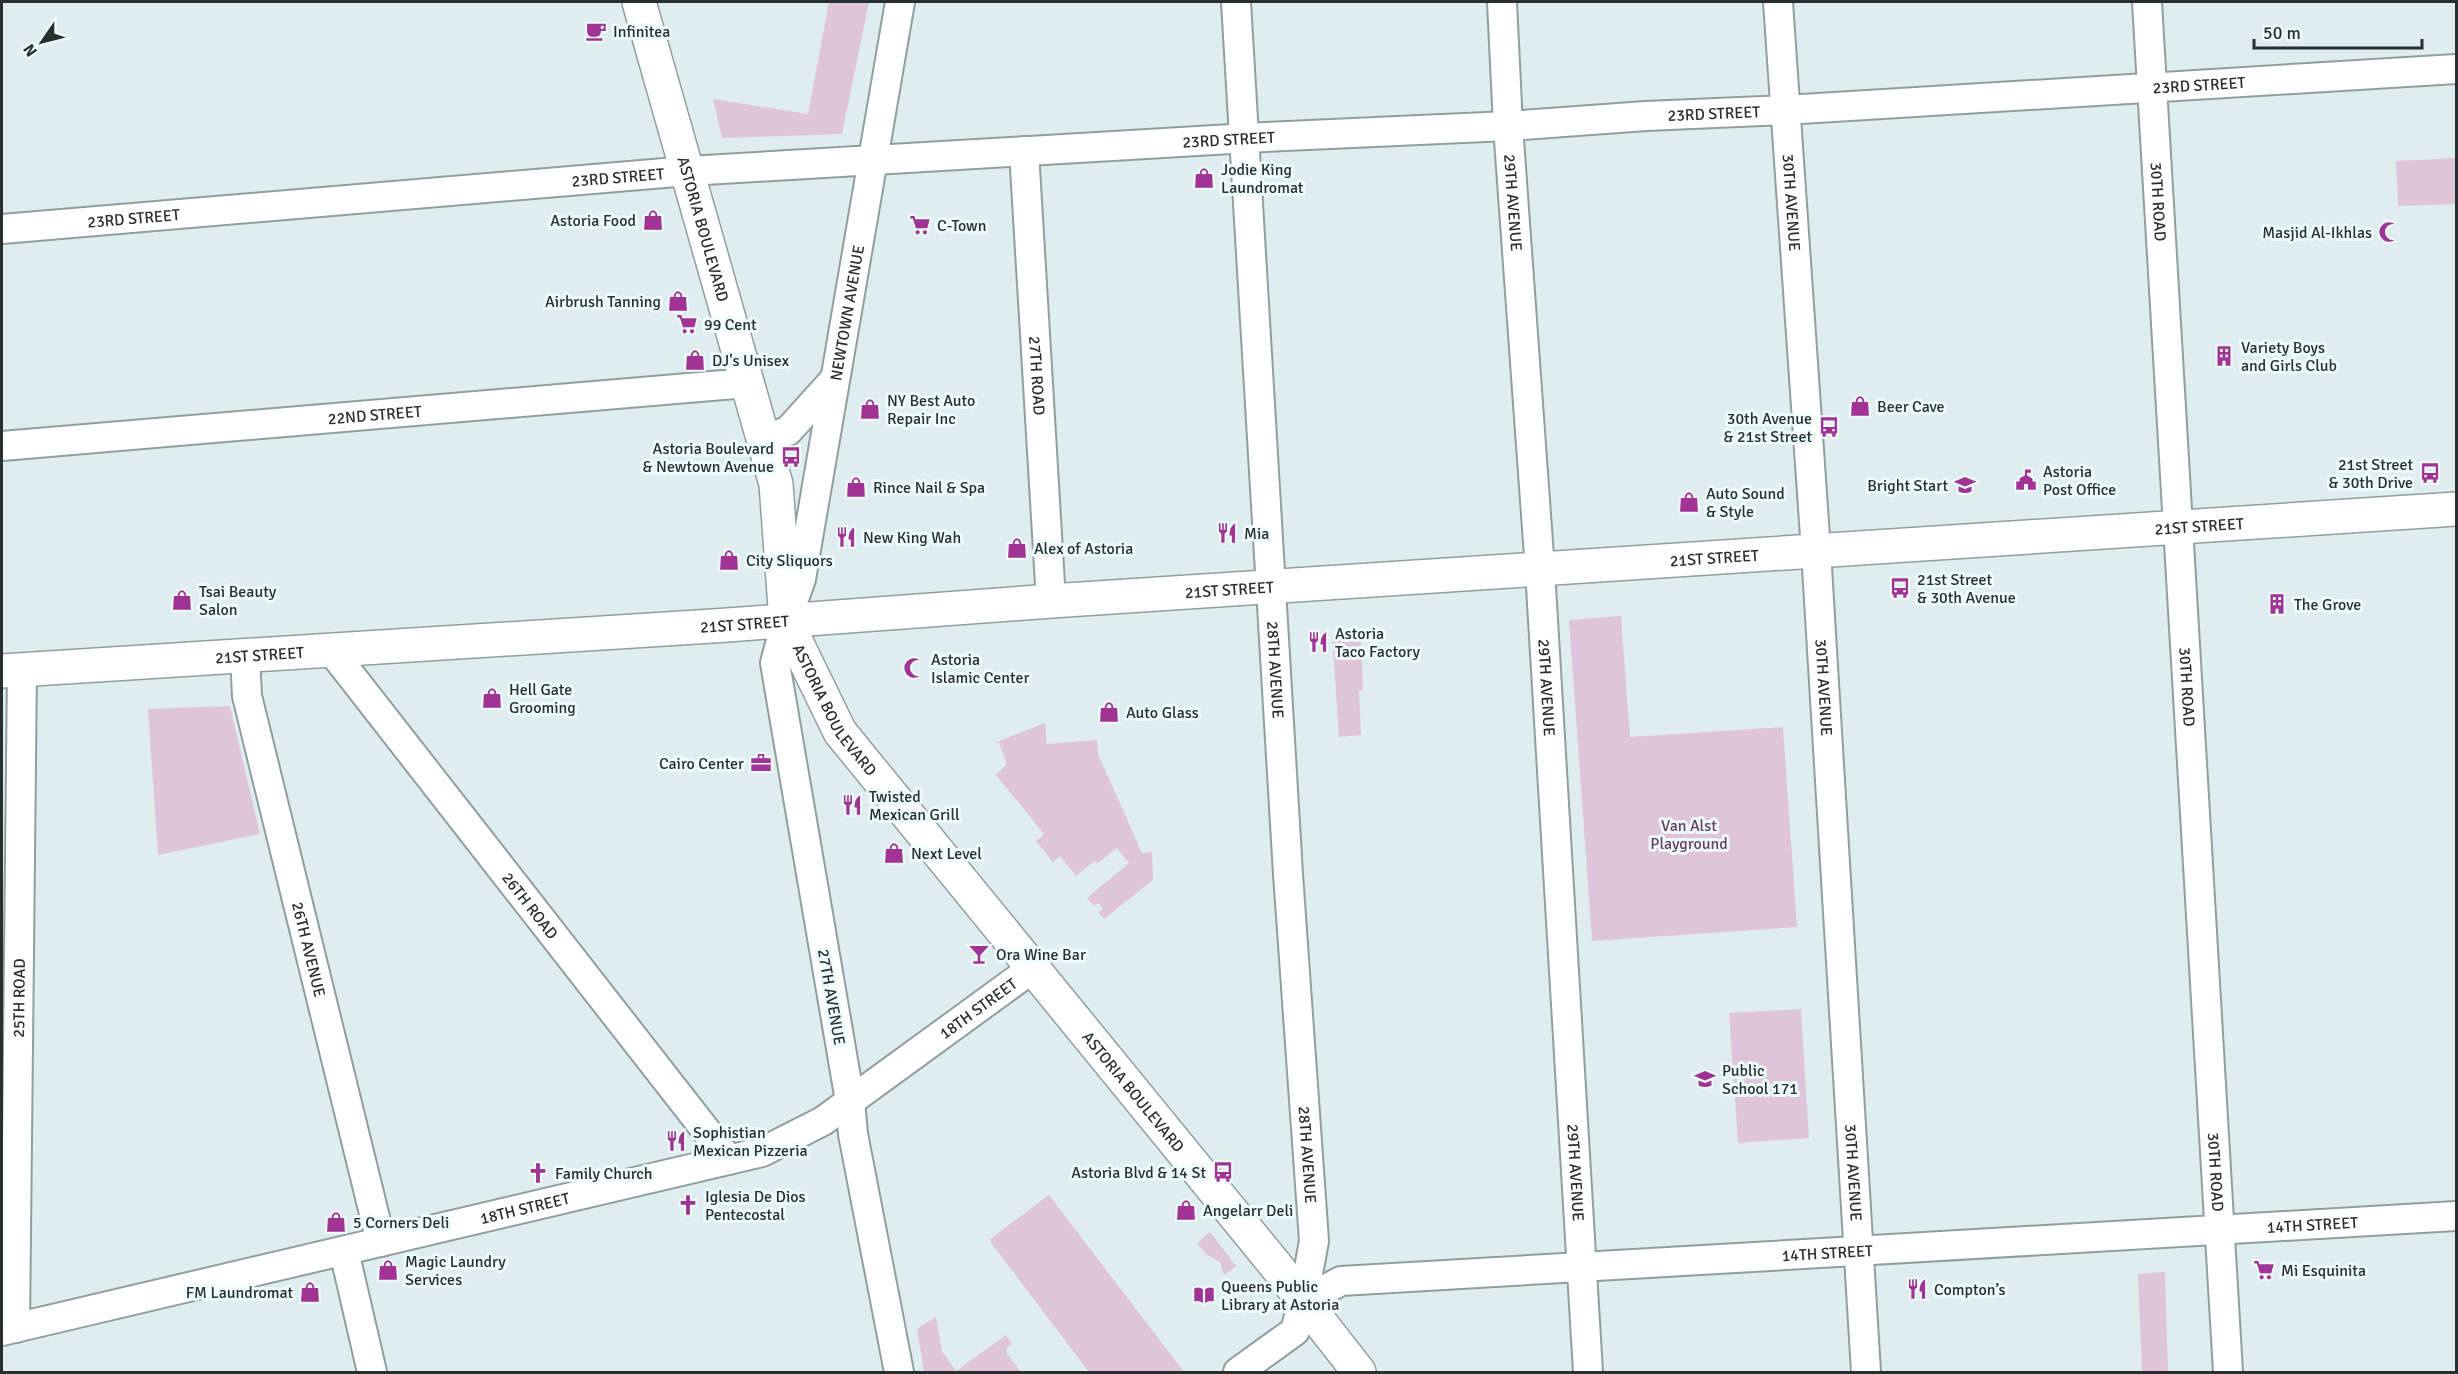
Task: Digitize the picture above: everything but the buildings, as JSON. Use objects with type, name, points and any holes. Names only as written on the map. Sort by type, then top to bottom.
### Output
[{"type":"main road","name":"ASTORIA BOULEVARD","points":[[639,2],[776,484],[786,621],[840,732],[1359,1372]]},
{"type":"main road","name":"21ST STREET","points":[[12,670],[786,621],[1051,601],[2457,509]]},
{"type":"street","name":"NEWTOWN AVENUE","points":[[786,621],[801,579],[900,2]]},
{"type":"street","name":"28TH AVENUE","points":[[1236,2],[1271,587],[1314,1240],[1303,1301]]},
{"type":"street","name":"29TH AVENUE","points":[[1502,2],[1540,570],[1588,1372]]},
{"type":"street","name":"30TH AVENUE","points":[[1778,2],[1816,551],[1866,1372]]},
{"type":"street","name":"30TH ROAD","points":[[2147,2],[2228,1372]]},
{"type":"street","name":"23RD STREET","points":[[2,229],[688,171],[1509,126],[2457,69]]},
{"type":"street","name":"27TH ROAD","points":[[1024,151],[1051,601]]},
{"type":"street","points":[[763,439],[788,431],[834,380]]},
{"type":"street","name":"22ND STREET","points":[[2,446],[747,383]]},
{"type":"street","name":"27TH AVENUE","points":[[786,621],[776,663],[850,1101],[853,1134],[899,1372]]},
{"type":"street","name":"26TH ROAD","points":[[331,650],[729,1160]]},
{"type":"street","name":"26TH AVENUE","points":[[245,656],[247,696],[381,1242]]},
{"type":"street","name":"25TH ROAD","points":[[8,1330],[12,670]]},
{"type":"street","name":"18TH STREET","points":[[8,1330],[762,1152],[792,1139],[823,1121],[1033,968]]},
{"type":"street","name":"14TH STREET","points":[[1303,1301],[1341,1281],[2457,1216]]},
{"type":"street","points":[[344,1251],[372,1372]]},
{"type":"street","points":[[1238,1372],[1295,1331],[1303,1301]]},
{"type":"green space","points":[[829,2],[869,2],[842,134],[722,138],[713,99],[808,114]]},
{"type":"green space","points":[[2456,158],[2456,204],[2398,206],[2396,161]]},
{"type":"green space","name":"Van Alst Playground","points":[[1621,616],[1630,737],[1783,727],[1797,927],[1592,941],[1569,620]]},
{"type":"green space","points":[[1361,633],[1363,690],[1359,691],[1361,735],[1339,737],[1332,635]]},
{"type":"green space","points":[[230,706],[260,834],[158,855],[148,709]]},
{"type":"green space","points":[[1045,723],[1047,744],[1097,740],[1098,754],[1142,853],[1152,852],[1153,880],[1104,919],[1098,912],[1103,909],[1099,903],[1094,906],[1087,898],[1129,863],[1117,848],[1076,876],[1060,856],[1053,862],[1036,841],[1044,834],[996,775],[1007,764],[999,743],[994,743]]},
{"type":"green space","points":[[1801,1009],[1809,1138],[1738,1143],[1729,1013]]},
{"type":"green space","points":[[1049,1195],[1184,1372],[1089,1372],[989,1240]]},
{"type":"green space","points":[[1210,1232],[1236,1266],[1224,1275],[1220,1262],[1207,1255],[1197,1243]]},
{"type":"green space","points":[[2165,1272],[2168,1372],[2142,1372],[2138,1274]]},
{"type":"green space","points":[[936,1317],[942,1351],[956,1371],[1006,1335],[1012,1344],[1006,1352],[1021,1372],[924,1372],[917,1329]]},
{"type":"place","name":"Infinitea","points":[[596,31]]},
{"type":"place","name":"Jodie King Laundromat","points":[[1204,178]]},
{"type":"place","name":"Astoria Food","points":[[653,220]]},
{"type":"place","name":"C-Town","points":[[920,225]]},
{"type":"place","name":"Masjid Al-Ikhlas","points":[[2389,232]]},
{"type":"place","name":"Airbrush Tanning","points":[[678,301]]},
{"type":"place","name":"99 Cent","points":[[687,324]]},
{"type":"place","name":"Variety Boys and Girls Club","points":[[2224,356]]},
{"type":"place","name":"DJ's Unisex","points":[[695,360]]},
{"type":"place","name":"Beer Cave","points":[[1860,406]]},
{"type":"place","name":"NY Best Auto Repair Inc","points":[[870,409]]},
{"type":"place","name":"30th Avenue & 21st Street","points":[[1829,427]]},
{"type":"place","name":"Astoria Boulevard & Newtown Avenue","points":[[791,457]]},
{"type":"place","name":"21st Street & 30th Drive","points":[[2430,473]]},
{"type":"place","name":"Astoria Post Office","points":[[2026,480]]},
{"type":"place","name":"Bright Start","points":[[1965,485]]},
{"type":"place","name":"Rince Nail & Spa","points":[[856,487]]},
{"type":"place","name":"Auto Sound & Style","points":[[1689,502]]},
{"type":"place","name":"Mia","points":[[1227,533]]},
{"type":"place","name":"New King Wah","points":[[846,537]]},
{"type":"place","name":"Alex of Astoria","points":[[1017,548]]},
{"type":"place","name":"City Sliquors","points":[[729,560]]},
{"type":"place","name":"21st Street & 30th Avenue","points":[[1900,588]]},
{"type":"place","name":"Tsai Beauty Salon","points":[[182,600]]},
{"type":"place","name":"The Grove","points":[[2277,604]]},
{"type":"place","name":"Astoria Taco Factory","points":[[1318,642]]},
{"type":"place","name":"Astoria Islamic Center","points":[[914,668]]},
{"type":"place","name":"Hell Gate Grooming","points":[[492,698]]},
{"type":"place","name":"Auto Glass","points":[[1109,712]]},
{"type":"place","name":"Cairo Center","points":[[761,763]]},
{"type":"place","name":"Twisted Mexican Grill","points":[[852,805]]},
{"type":"place","name":"Next Level","points":[[894,853]]},
{"type":"place","name":"Ora Wine Bar","points":[[979,954]]},
{"type":"place","name":"Public School 171","points":[[1705,1079]]},
{"type":"place","name":"Sophistian Mexican Pizzeria","points":[[676,1141]]},
{"type":"place","name":"Astoria Blvd & 14 St","points":[[1223,1172]]},
{"type":"place","name":"Family Church","points":[[538,1173]]},
{"type":"place","name":"Iglesia De Dios Pentecostal","points":[[688,1205]]},
{"type":"place","name":"Angelarr Deli","points":[[1186,1210]]},
{"type":"place","name":"5 Corners Deli","points":[[336,1222]]},
{"type":"place","name":"Magic Laundry Services","points":[[388,1270]]},
{"type":"place","name":"Mi Esquinita","points":[[2264,1270]]},
{"type":"place","name":"Compton’s","points":[[1917,1289]]},
{"type":"place","name":"FM Laundromat","points":[[310,1292]]},
{"type":"place","name":"Queens Public Library at Astoria","points":[[1204,1295]]}]
